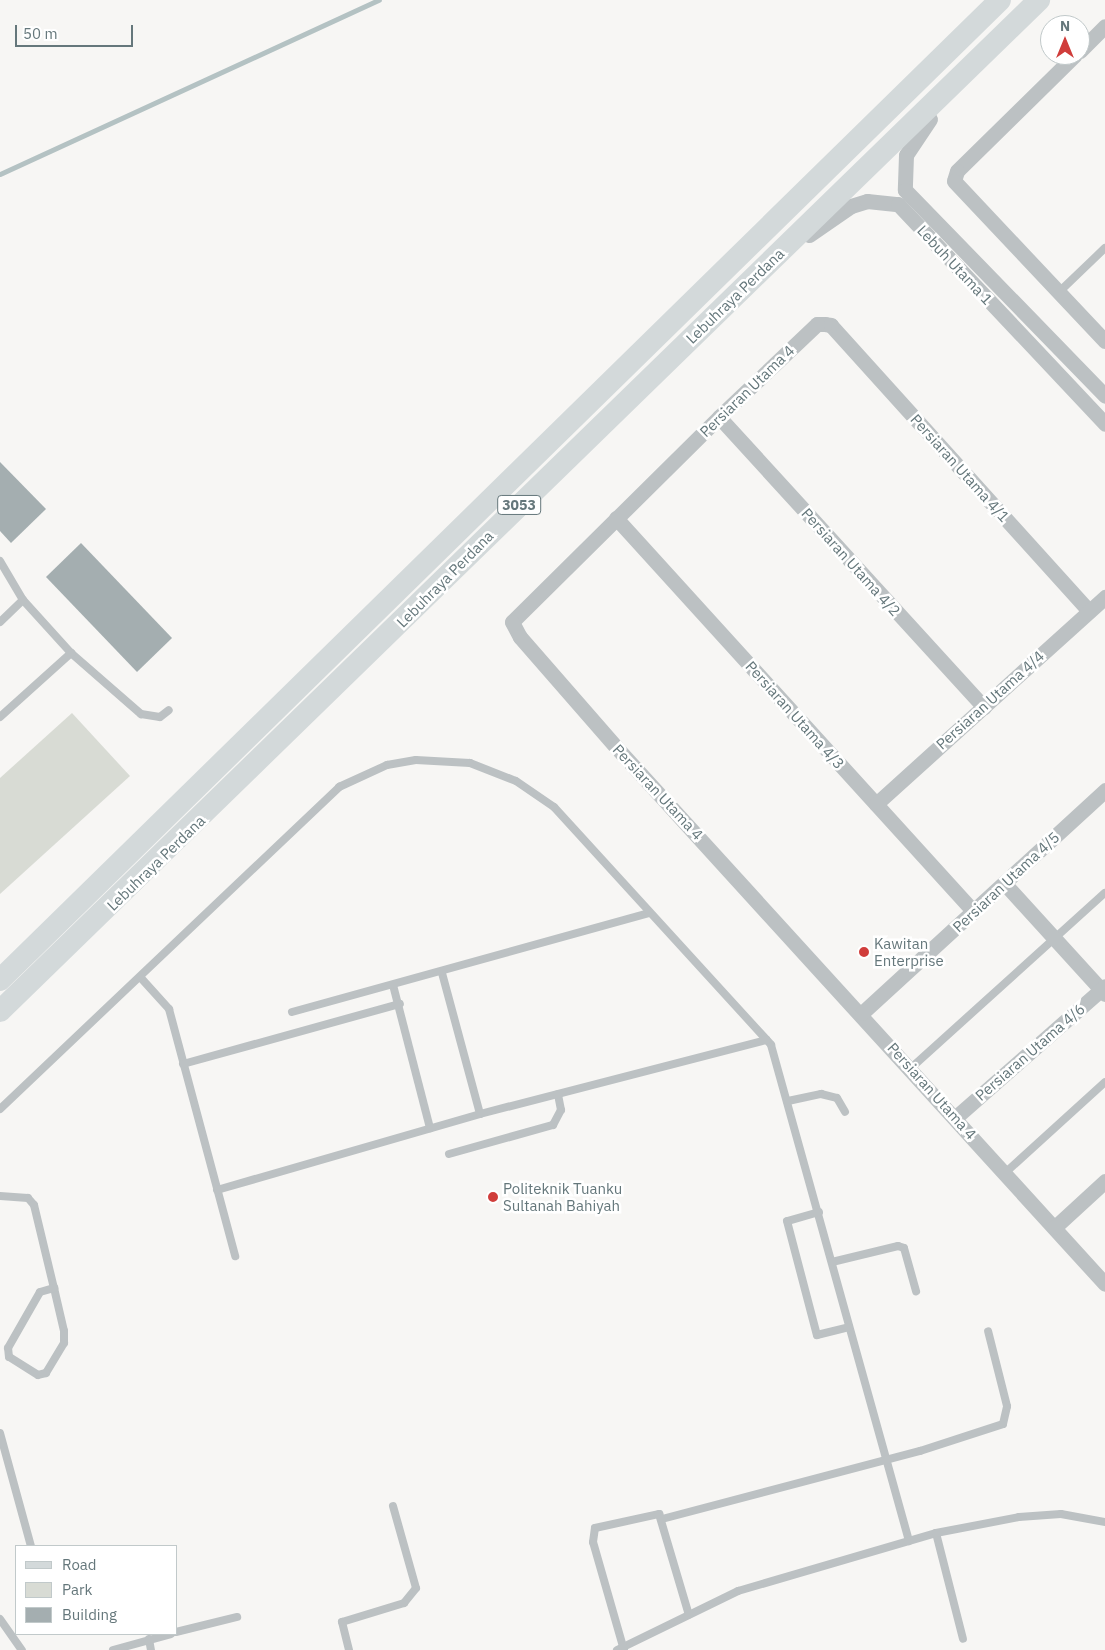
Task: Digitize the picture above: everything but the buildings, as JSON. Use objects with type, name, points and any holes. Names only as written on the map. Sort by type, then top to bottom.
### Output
[{"type":"main road","name":"Lebuhraya Perdana","points":[[0,980],[1000,0]]},
{"type":"main road","name":"Lebuhraya Perdana","points":[[0,1011],[1039,0]]},
{"type":"street","points":[[1090,41],[1105,26]]},
{"type":"street","points":[[1066,65],[957,171],[954,181],[1105,341]]},
{"type":"street","name":"Lebuh Utama 1","points":[[970,66],[912,141],[903,165],[905,190],[1105,396]]},
{"type":"street","name":"Lebuh Utama 1","points":[[778,256],[852,206],[867,201],[898,204],[1105,424]]},
{"type":"street","name":"Persiaran Utama 4","points":[[831,325],[817,324],[719,417],[518,613],[514,630],[1104,1282]]},
{"type":"street","name":"Persiaran Utama 4/1","points":[[831,325],[1089,611]]},
{"type":"street","name":"Persiaran Utama 4/2","points":[[719,417],[984,707]]},
{"type":"street","name":"Persiaran Utama 4/3","points":[[616,518],[974,912]]},
{"type":"street","name":"Persiaran Utama 4/4","points":[[876,804],[1105,597]]},
{"type":"street","name":"Persiaran Utama 4/5","points":[[862,1013],[1105,790]]},
{"type":"street","points":[[1004,883],[1104,990]]},
{"type":"street","name":"Persiaran Utama 4/6","points":[[956,1117],[1104,990]]},
{"type":"street","points":[[1054,1227],[1105,1181]]},
{"type":"lane","points":[[1058,293],[1105,248]]},
{"type":"lane","points":[[1,564],[23,600],[71,653],[141,714],[160,716],[168,710]]},
{"type":"lane","points":[[0,622],[23,600]]},
{"type":"lane","points":[[0,717],[71,653]]},
{"type":"lane","points":[[0,1109],[141,978],[339,787],[378,768],[416,760],[470,763],[516,781],[543,798],[767,1040],[788,1101],[909,1541]]},
{"type":"lane","points":[[911,1068],[1105,893]]},
{"type":"lane","points":[[292,1012],[442,973],[650,913]]},
{"type":"lane","points":[[442,973],[480,1114]]},
{"type":"lane","points":[[141,978],[168,1010],[235,1256]]},
{"type":"lane","points":[[394,985],[430,1128]]},
{"type":"lane","points":[[183,1064],[400,1004]]},
{"type":"lane","points":[[217,1190],[480,1114],[767,1040]]},
{"type":"lane","points":[[1005,1173],[1105,1082]]},
{"type":"lane","points":[[449,1154],[553,1125],[561,1110],[558,1094]]},
{"type":"lane","points":[[788,1101],[821,1094],[837,1098],[845,1112]]},
{"type":"lane","points":[[0,1196],[28,1198],[34,1205],[54,1288],[64,1342],[46,1373],[38,1375],[9,1357],[8,1348],[40,1292],[54,1288]]},
{"type":"lane","points":[[819,1212],[787,1221],[816,1335],[849,1327]]},
{"type":"lane","points":[[832,1262],[898,1246],[904,1248],[916,1291]]},
{"type":"lane","points":[[662,1519],[887,1459],[1003,1424],[1007,1406],[988,1331]]},
{"type":"lane","points":[[0,1432],[31,1545]]},
{"type":"lane","points":[[349,1650],[342,1622],[404,1604],[416,1588],[393,1506]]},
{"type":"lane","points":[[689,1615],[662,1519],[653,1512],[595,1528],[593,1542],[621,1649],[738,1592],[936,1533],[1019,1517],[1060,1514],[1105,1522]]},
{"type":"lane","points":[[936,1533],[964,1639]]},
{"type":"lane","points":[[178,1632],[237,1617]]},
{"type":"lane","points":[[0,1619],[15,1635]]},
{"type":"lane","points":[[113,1650],[166,1635]]},
{"type":"lane","points":[[16,1636],[22,1650]]},
{"type":"lane","points":[[149,1639],[152,1650]]},
{"type":"green space","points":[[72,713],[130,776],[0,894],[0,778]]},
{"type":"waterway","points":[[0,174],[379,0]]},
{"type":"place","name":"Kawitan Enterprise","points":[[864,952]]},
{"type":"place","name":"Politeknik Tuanku Sultanah Bahiyah","points":[[493,1197]]}]
